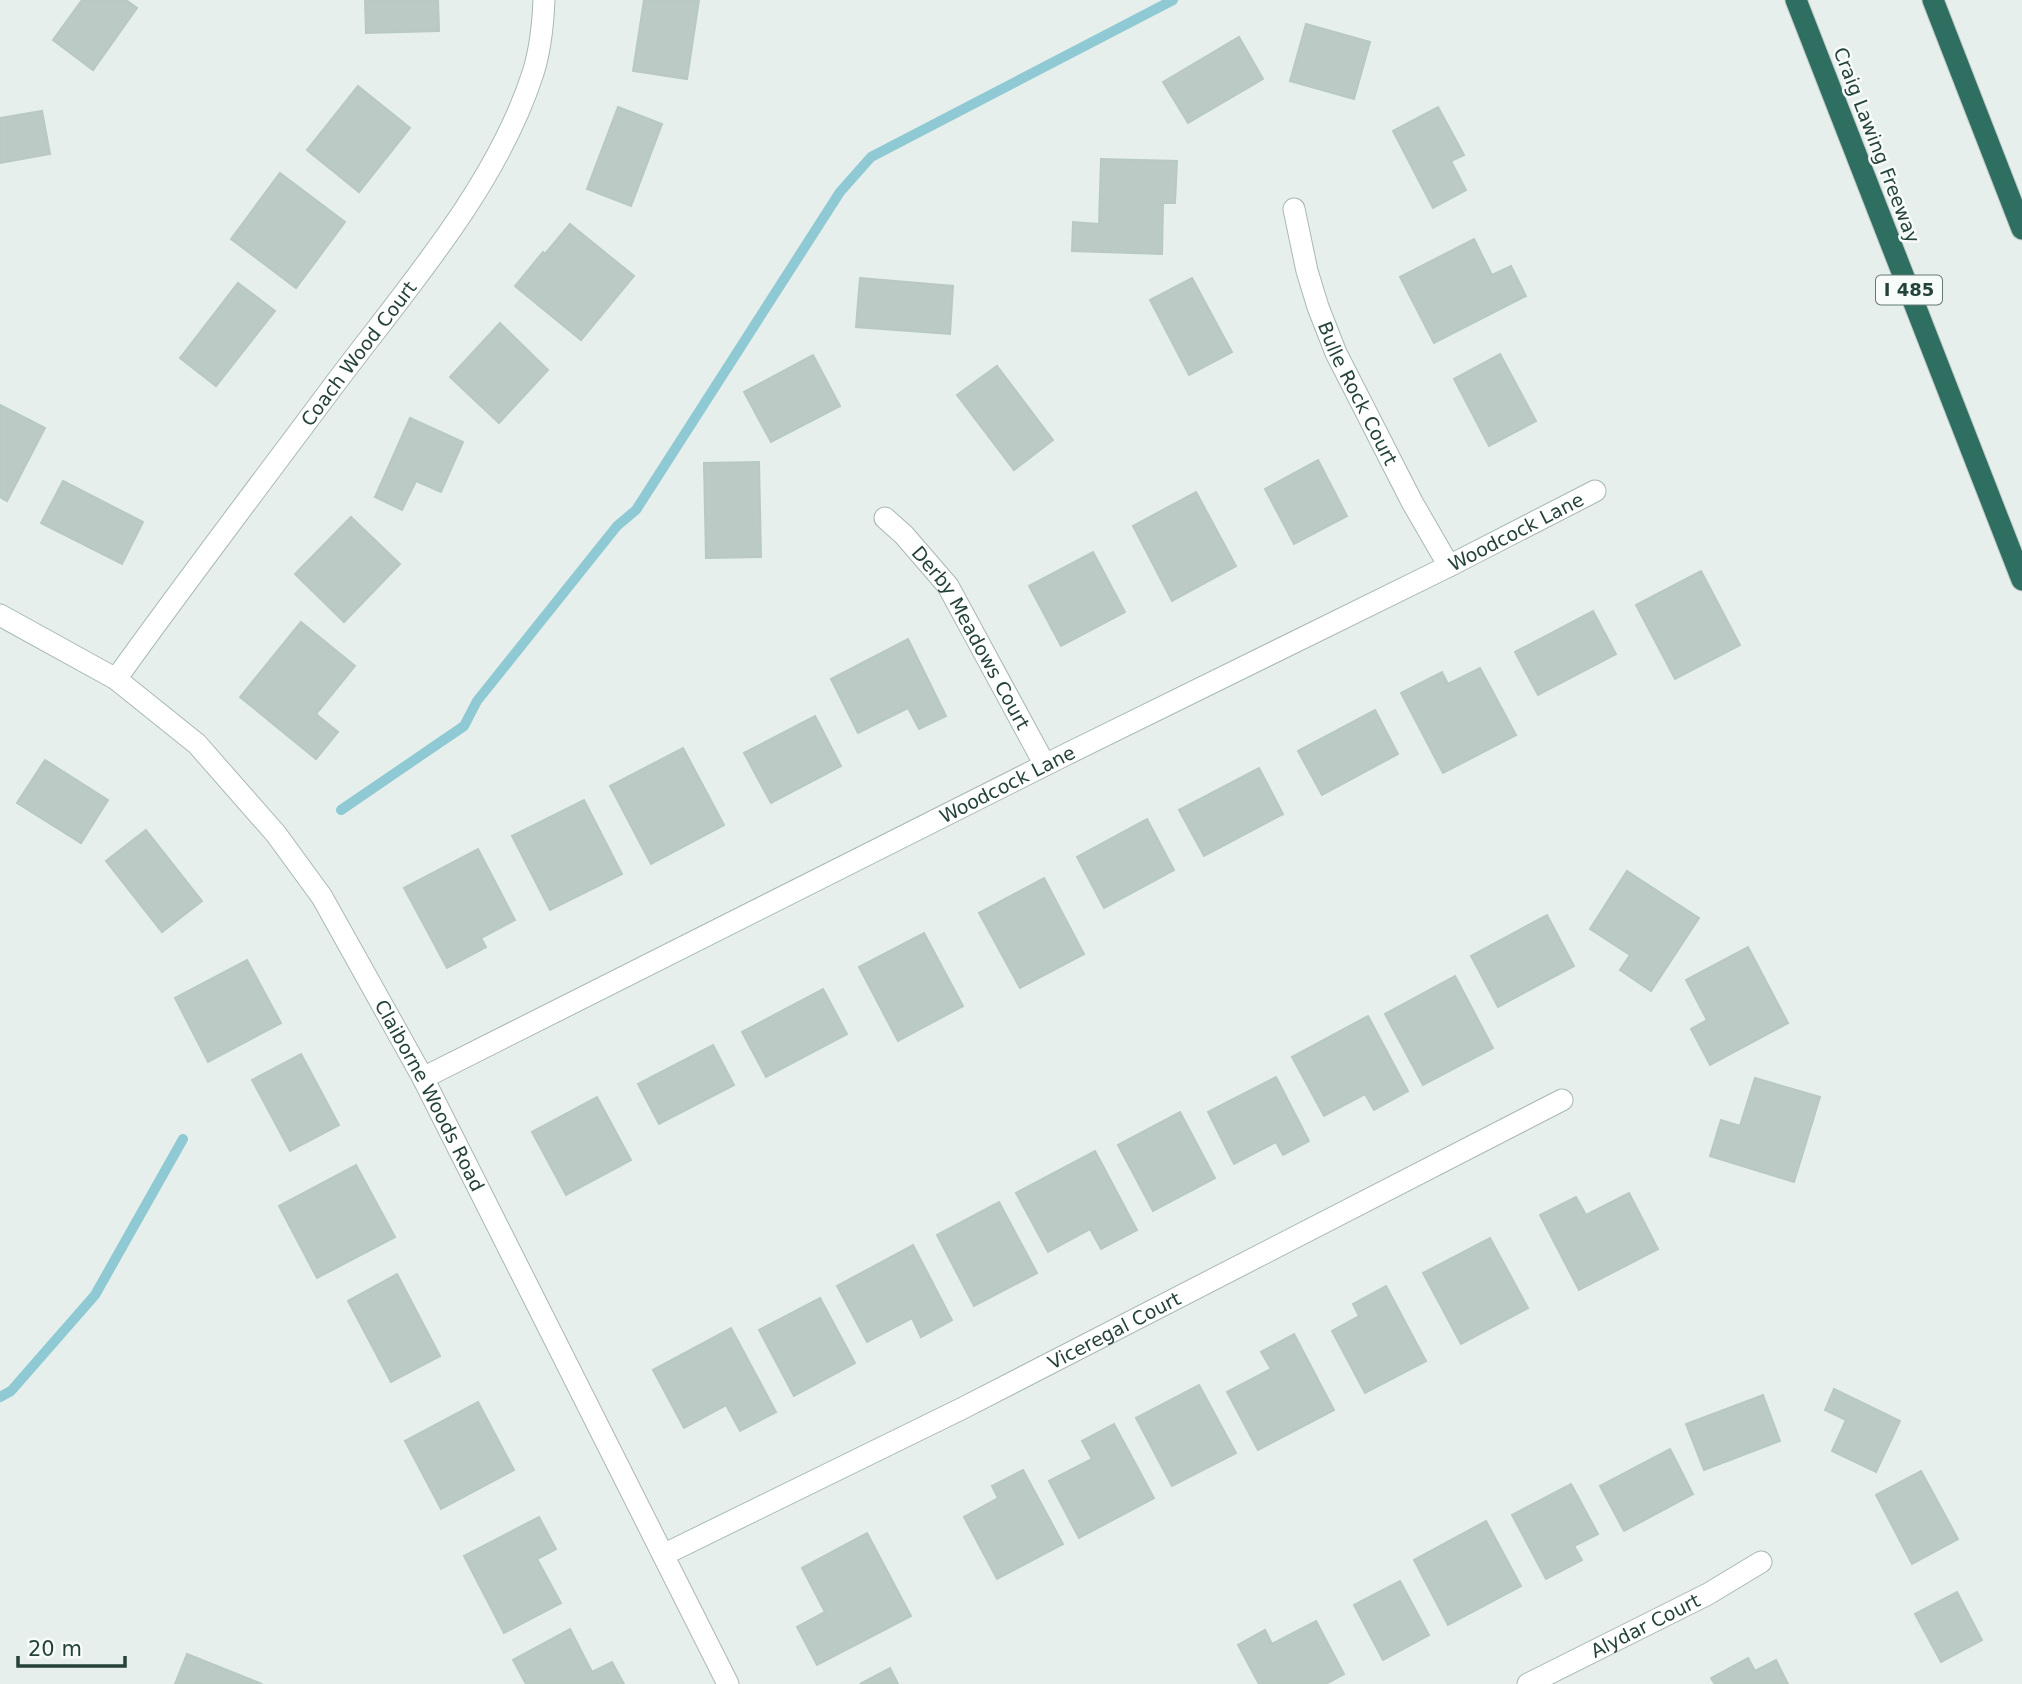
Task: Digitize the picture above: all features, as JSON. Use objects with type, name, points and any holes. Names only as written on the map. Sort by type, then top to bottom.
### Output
[{"type":"highway","name":"Craig Lawing Freeway","points":[[1796,0],[2022,580]]},
{"type":"highway","points":[[1934,0],[2022,229]]},
{"type":"street","name":"Coach Wood Court","points":[[116,679],[439,245],[485,177],[513,127],[533,71],[544,0]]},
{"type":"street","name":"Bulle Rock Court","points":[[1294,209],[1307,271],[1336,353],[1412,502],[1449,566]]},
{"type":"street","name":"Woodcock Lane","points":[[423,1078],[1595,491]]},
{"type":"street","name":"Derby Meadows Court","points":[[885,518],[904,534],[948,586],[1045,765]]},
{"type":"street","name":"Claiborne Woods Road","points":[[0,615],[116,679],[197,744],[276,834],[322,897],[423,1078],[728,1684]]},
{"type":"street","name":"Viceregal Court","points":[[663,1555],[963,1408],[1562,1100]]},
{"type":"street","name":"Alydar Court","points":[[1528,1684],[1708,1594],[1761,1562]]},
{"type":"building","points":[[82,0],[126,0],[137,8],[93,70],[53,40]]},
{"type":"building","points":[[365,0],[438,0],[439,31],[366,33]]},
{"type":"building","points":[[644,0],[699,0],[687,79],[633,71]]},
{"type":"building","points":[[1306,24],[1370,42],[1354,99],[1290,81]]},
{"type":"building","points":[[1239,37],[1263,79],[1188,123],[1163,82]]},
{"type":"building","points":[[358,86],[410,128],[359,192],[307,150]]},
{"type":"building","points":[[618,107],[662,124],[631,206],[587,189]]},
{"type":"building","points":[[1438,107],[1464,155],[1451,161],[1466,190],[1433,208],[1393,131]]},
{"type":"building","points":[[42,111],[50,154],[0,163],[0,118]]},
{"type":"building","points":[[1101,159],[1177,161],[1175,203],[1163,203],[1162,254],[1072,251],[1073,222],[1099,224]]},
{"type":"building","points":[[280,173],[345,222],[296,288],[231,239]]},
{"type":"building","points":[[570,224],[634,276],[581,340],[515,286]]},
{"type":"building","points":[[1474,239],[1492,275],[1511,266],[1526,296],[1434,343],[1400,277]]},
{"type":"building","points":[[860,278],[953,286],[950,334],[856,327]]},
{"type":"building","points":[[1192,278],[1232,352],[1189,375],[1150,300]]},
{"type":"building","points":[[238,283],[275,311],[216,386],[180,358]]},
{"type":"building","points":[[500,323],[548,370],[499,423],[450,377]]},
{"type":"building","points":[[1500,354],[1536,421],[1489,446],[1454,379]]},
{"type":"building","points":[[813,355],[840,406],[771,442],[744,392]]},
{"type":"building","points":[[997,366],[1053,440],[1014,470],[957,395]]},
{"type":"building","points":[[0,405],[45,428],[7,501],[0,497]]},
{"type":"building","points":[[410,418],[463,442],[441,492],[416,481],[402,510],[375,497]]},
{"type":"building","points":[[1318,460],[1347,516],[1294,544],[1265,489]]},
{"type":"building","points":[[759,462],[761,557],[706,558],[704,463]]},
{"type":"building","points":[[63,481],[143,522],[122,564],[41,523]]},
{"type":"building","points":[[1196,492],[1236,566],[1172,601],[1133,526]]},
{"type":"building","points":[[351,517],[400,564],[344,622],[295,574]]},
{"type":"building","points":[[1093,552],[1125,612],[1061,646],[1029,586]]},
{"type":"building","points":[[1701,571],[1740,645],[1675,679],[1636,605]]},
{"type":"building","points":[[1593,611],[1616,654],[1538,695],[1515,652]]},
{"type":"building","points":[[301,622],[355,666],[316,714],[338,732],[316,759],[240,697]]},
{"type":"building","points":[[908,639],[946,716],[919,729],[908,708],[858,733],[831,679]]},
{"type":"building","points":[[1480,668],[1516,735],[1443,773],[1401,693],[1442,672],[1448,684]]},
{"type":"building","points":[[1375,710],[1398,754],[1322,795],[1298,751]]},
{"type":"building","points":[[815,716],[841,766],[771,803],[744,753]]},
{"type":"building","points":[[683,748],[724,825],[651,864],[610,786]]},
{"type":"building","points":[[45,760],[108,800],[81,843],[17,803]]},
{"type":"building","points":[[1259,768],[1283,814],[1204,856],[1179,810]]},
{"type":"building","points":[[584,800],[622,874],[550,910],[512,836]]},
{"type":"building","points":[[1147,819],[1174,870],[1104,908],[1077,857]]},
{"type":"building","points":[[146,830],[202,901],[162,932],[106,861]]},
{"type":"building","points":[[478,849],[515,920],[481,938],[486,947],[447,968],[404,888]]},
{"type":"building","points":[[1627,871],[1699,918],[1651,991],[1620,970],[1630,955],[1590,929]]},
{"type":"building","points":[[1044,878],[1084,954],[1020,988],[979,913]]},
{"type":"building","points":[[1547,915],[1574,966],[1498,1007],[1471,956]]},
{"type":"building","points":[[924,933],[963,1006],[898,1041],[859,967]]},
{"type":"building","points":[[1748,947],[1788,1023],[1710,1065],[1691,1029],[1707,1020],[1686,980]]},
{"type":"building","points":[[247,960],[281,1023],[208,1062],[175,998]]},
{"type":"building","points":[[1455,976],[1493,1048],[1423,1085],[1385,1014]]},
{"type":"building","points":[[823,989],[847,1034],[766,1077],[742,1032]]},
{"type":"building","points":[[1368,1016],[1408,1091],[1374,1110],[1365,1094],[1324,1116],[1292,1057]]},
{"type":"building","points":[[713,1045],[734,1085],[659,1124],[638,1084]]},
{"type":"building","points":[[301,1054],[339,1125],[290,1151],[252,1080]]},
{"type":"building","points":[[1276,1077],[1309,1141],[1283,1155],[1276,1142],[1234,1164],[1208,1112]]},
{"type":"building","points":[[1755,1078],[1820,1097],[1794,1182],[1710,1156],[1721,1120],[1740,1126]]},
{"type":"building","points":[[597,1097],[631,1160],[566,1195],[532,1132]]},
{"type":"building","points":[[1180,1112],[1215,1178],[1153,1211],[1118,1145]]},
{"type":"building","points":[[1095,1151],[1137,1230],[1101,1249],[1090,1229],[1048,1252],[1016,1193]]},
{"type":"building","points":[[356,1165],[395,1237],[317,1278],[279,1206]]},
{"type":"building","points":[[1629,1193],[1658,1249],[1579,1290],[1540,1215],[1576,1197],[1586,1215]]},
{"type":"building","points":[[999,1202],[1037,1273],[974,1306],[937,1235]]},
{"type":"building","points":[[1490,1238],[1528,1308],[1461,1344],[1423,1273]]},
{"type":"building","points":[[913,1245],[952,1320],[921,1337],[912,1318],[867,1342],[837,1286]]},
{"type":"building","points":[[397,1274],[440,1356],[391,1382],[348,1301]]},
{"type":"building","points":[[1386,1286],[1426,1361],[1365,1393],[1332,1331],[1359,1316],[1353,1304]]},
{"type":"building","points":[[820,1298],[855,1363],[794,1396],[759,1330]]},
{"type":"building","points":[[731,1328],[776,1412],[740,1431],[726,1405],[684,1428],[653,1370]]},
{"type":"building","points":[[1294,1334],[1334,1410],[1258,1450],[1227,1392],[1271,1369],[1261,1352]]},
{"type":"building","points":[[1199,1385],[1236,1453],[1172,1486],[1136,1418]]},
{"type":"building","points":[[1834,1389],[1900,1421],[1876,1472],[1832,1451],[1846,1420],[1825,1410]]},
{"type":"building","points":[[1763,1395],[1780,1441],[1704,1470],[1686,1424]]},
{"type":"building","points":[[478,1402],[514,1470],[441,1509],[405,1441]]},
{"type":"building","points":[[1114,1424],[1154,1498],[1079,1538],[1049,1481],[1092,1459],[1082,1441]]},
{"type":"building","points":[[1670,1449],[1693,1494],[1624,1531],[1600,1486]]},
{"type":"building","points":[[1023,1470],[1063,1544],[997,1579],[964,1517],[998,1498],[992,1486]]},
{"type":"building","points":[[1921,1471],[1958,1539],[1912,1564],[1876,1495]]},
{"type":"building","points":[[1571,1484],[1598,1534],[1574,1546],[1582,1560],[1546,1579],[1512,1515]]},
{"type":"building","points":[[539,1517],[556,1549],[537,1559],[561,1603],[504,1633],[464,1556]]},
{"type":"building","points":[[1486,1521],[1521,1586],[1448,1625],[1414,1560]]},
{"type":"building","points":[[867,1533],[911,1616],[817,1665],[797,1627],[825,1612],[802,1568]]},
{"type":"building","points":[[1400,1581],[1429,1635],[1383,1660],[1354,1605]]},
{"type":"building","points":[[1957,1592],[1982,1640],[1941,1662],[1915,1614]]},
{"type":"building","points":[[1316,1621],[1344,1674],[1326,1684],[1259,1684],[1238,1645],[1265,1630],[1272,1644]]},
{"type":"building","points":[[570,1629],[592,1672],[612,1662],[624,1684],[526,1684],[513,1660]]},
{"type":"building","points":[[187,1654],[262,1684],[175,1684]]},
{"type":"building","points":[[1748,1658],[1755,1671],[1776,1660],[1788,1684],[1715,1684],[1711,1678]]},
{"type":"building","points":[[890,1668],[898,1684],[860,1684]]},
{"type":"waterway","points":[[341,810],[464,726],[477,701],[617,526],[636,510],[840,192],[871,157],[1173,0]]},
{"type":"waterway","points":[[0,1397],[11,1391],[95,1295],[183,1139]]}]
